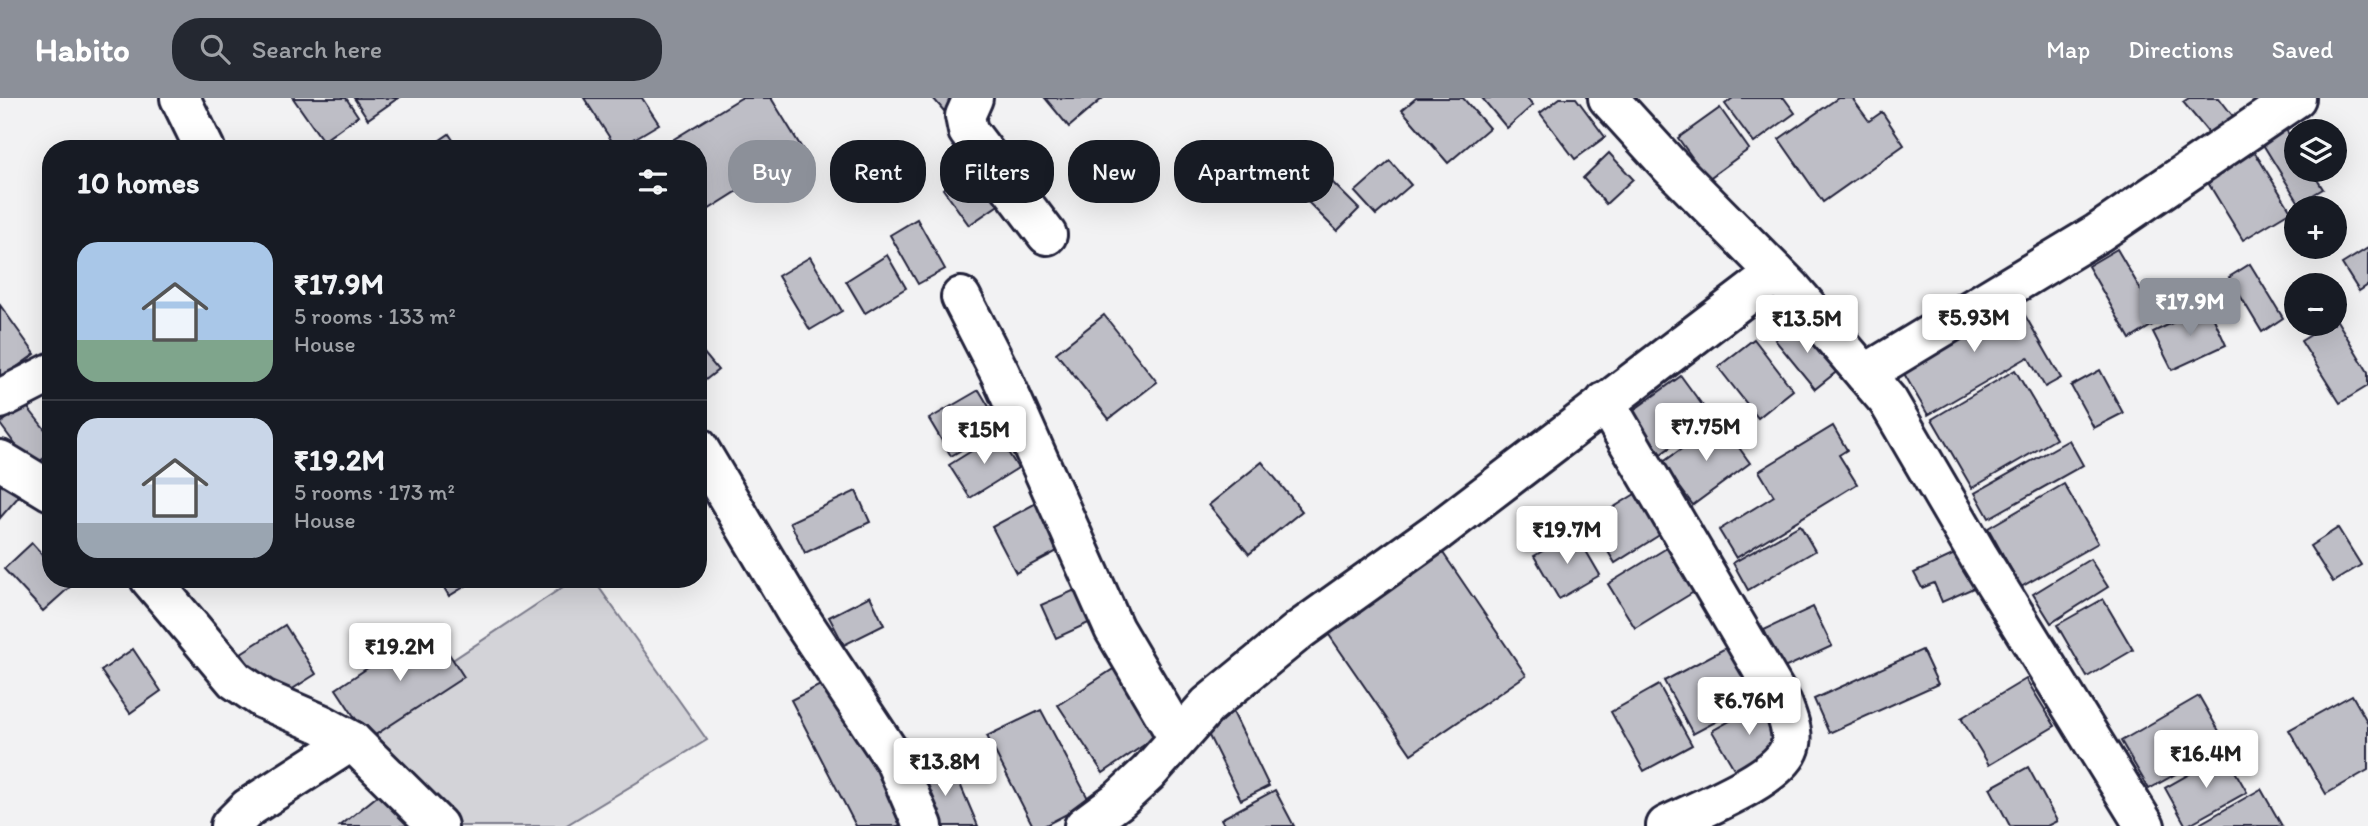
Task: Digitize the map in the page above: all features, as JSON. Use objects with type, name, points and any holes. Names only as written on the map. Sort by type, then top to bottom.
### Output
[{"type":"street","points":[[973,98],[965,116],[968,131],[1047,235]]},
{"type":"street","points":[[1608,98],[1776,273],[1888,401],[1979,557],[2145,826]]},
{"type":"street","points":[[1864,374],[2098,233],[2296,98]]},
{"type":"street","points":[[183,100],[201,140]]},
{"type":"street","points":[[1084,826],[1119,800],[1148,773],[1177,736],[1208,705],[1301,629],[1438,531],[1776,273]]},
{"type":"street","points":[[961,297],[1000,373],[1114,629],[1177,736]]},
{"type":"street","points":[[0,400],[42,378]]},
{"type":"street","points":[[1605,402],[1782,703],[1791,730],[1790,749],[1775,768],[1666,826]]},
{"type":"street","points":[[0,460],[42,486]]},
{"type":"street","points":[[707,462],[796,612],[895,761],[923,826]]},
{"type":"street","points":[[158,588],[235,680],[263,699],[352,741],[438,826]]},
{"type":"street","points":[[230,826],[248,807],[352,741]]},
{"type":"shaded area","points":[[561,588],[599,588],[707,740],[565,826],[437,826],[350,728]]},
{"type":"building","points":[[293,98],[346,98],[358,116],[322,140]]},
{"type":"building","points":[[354,98],[398,98],[368,119]]},
{"type":"building","points":[[584,98],[642,98],[659,124],[632,140],[611,140]]},
{"type":"building","points":[[741,98],[771,98],[797,140],[728,140],[728,197],[707,210],[707,140],[672,140]]},
{"type":"building","points":[[933,98],[959,98],[944,111]]},
{"type":"building","points":[[1045,98],[1103,98],[1069,127]]},
{"type":"building","points":[[1416,98],[1463,98],[1489,128],[1448,163],[1402,110]]},
{"type":"building","points":[[1482,98],[1527,98],[1533,105],[1507,128]]},
{"type":"building","points":[[1560,98],[1576,98],[1605,137],[1575,159],[1540,113]]},
{"type":"building","points":[[1733,98],[1784,98],[1795,113],[1754,143],[1725,104]]},
{"type":"building","points":[[1838,98],[1852,98],[1869,121],[1882,112],[1904,145],[1823,202],[1779,139]]},
{"type":"building","points":[[2189,98],[2219,98],[2240,125],[2217,143],[2183,102]]},
{"type":"building","points":[[1720,108],[1749,149],[1708,179],[1678,138]]},
{"type":"building","points":[[2282,123],[2284,179],[2259,138]]},
{"type":"building","points":[[449,134],[453,140],[440,140]]},
{"type":"building","points":[[2254,151],[2284,200],[2284,215],[2243,240],[2207,181]]},
{"type":"building","points":[[1609,153],[1633,179],[1606,204],[1583,178]]},
{"type":"building","points":[[1390,161],[1411,185],[1376,215],[1355,192]]},
{"type":"building","points":[[2286,182],[2319,182],[2323,189],[2311,196],[2295,196]]},
{"type":"building","points":[[1334,184],[1359,209],[1337,231],[1309,203],[1334,203]]},
{"type":"building","points":[[953,203],[1001,203],[969,225]]},
{"type":"building","points":[[917,219],[945,269],[918,284],[890,235]]},
{"type":"building","points":[[2368,248],[2368,285],[2359,291],[2342,264]]},
{"type":"building","points":[[2117,249],[2159,321],[2130,339],[2088,266]]},
{"type":"building","points":[[887,255],[906,288],[865,313],[846,281]]},
{"type":"building","points":[[810,257],[842,311],[810,330],[778,276]]},
{"type":"building","points":[[2250,264],[2283,318],[2262,332],[2229,277]]},
{"type":"building","points":[[2011,291],[2061,378],[2045,387],[2028,357],[1928,415],[1895,358]]},
{"type":"building","points":[[0,305],[35,354],[0,379]]},
{"type":"building","points":[[2208,306],[2226,345],[2172,370],[2153,332]]},
{"type":"building","points":[[1104,315],[1157,382],[1109,419],[1056,353]]},
{"type":"building","points":[[1799,320],[1840,369],[1815,389],[1775,340]]},
{"type":"building","points":[[2309,336],[2346,336],[2368,372],[2368,386],[2340,403],[2301,341]]},
{"type":"building","points":[[1754,339],[1793,390],[1758,418],[1718,367]]},
{"type":"building","points":[[707,357],[718,370],[707,379]]},
{"type":"building","points":[[2015,370],[2056,439],[1972,488],[1932,419]]},
{"type":"building","points":[[2100,370],[2123,413],[2094,428],[2071,386]]},
{"type":"building","points":[[1681,376],[1711,417],[1661,454],[1631,412]]},
{"type":"building","points":[[979,390],[1001,427],[951,456],[929,419]]},
{"type":"building","points":[[25,404],[42,426],[42,460],[32,467],[0,424]]},
{"type":"building","points":[[1720,421],[1750,463],[1693,505],[1662,463]]},
{"type":"building","points":[[1833,426],[1847,450],[1839,455],[1857,484],[1736,558],[1719,530],[1774,496],[1759,471]]},
{"type":"building","points":[[997,435],[1018,468],[970,498],[949,465]]},
{"type":"building","points":[[2069,440],[2083,465],[1989,518],[1975,493]]},
{"type":"building","points":[[1262,462],[1302,511],[1249,554],[1209,505]]},
{"type":"building","points":[[0,478],[20,495],[0,518]]},
{"type":"building","points":[[2064,484],[2098,543],[2021,587],[1988,528]]},
{"type":"building","points":[[1643,489],[1669,529],[1615,563],[1590,522]]},
{"type":"building","points":[[856,491],[870,522],[805,553],[790,522]]},
{"type":"building","points":[[1040,501],[1063,548],[1016,573],[992,527]]},
{"type":"building","points":[[1800,525],[1815,551],[1748,590],[1733,563]]},
{"type":"building","points":[[2338,528],[2361,565],[2333,582],[2310,546]]},
{"type":"building","points":[[1575,532],[1600,575],[1559,599],[1534,556]]},
{"type":"building","points":[[32,543],[42,554],[42,588],[69,588],[43,611],[4,569]]},
{"type":"building","points":[[1675,543],[1702,587],[1635,628],[1608,584]]},
{"type":"building","points":[[1441,550],[1526,675],[1411,754],[1325,629]]},
{"type":"building","points":[[1961,551],[1978,586],[1942,602],[1934,583],[1922,588],[1914,573]]},
{"type":"building","points":[[2090,559],[2108,587],[2051,623],[2033,594]]},
{"type":"building","points":[[1091,583],[1106,615],[1056,638],[1041,605]]},
{"type":"building","points":[[444,588],[462,588],[449,596]]},
{"type":"building","points":[[870,596],[884,625],[844,645],[829,617]]},
{"type":"building","points":[[2103,599],[2133,650],[2087,677],[2057,625]]},
{"type":"building","points":[[1813,607],[1832,646],[1782,669],[1764,630]]},
{"type":"building","points":[[285,625],[316,674],[272,702],[241,653]]},
{"type":"building","points":[[431,626],[464,677],[369,739],[336,689]]},
{"type":"building","points":[[1733,644],[1762,697],[1693,734],[1664,681]]},
{"type":"building","points":[[133,649],[161,691],[130,713],[101,671]]},
{"type":"building","points":[[1922,650],[1938,684],[1829,733],[1814,699]]},
{"type":"building","points":[[1121,664],[1163,732],[1103,773],[1058,705]]},
{"type":"building","points":[[832,679],[907,826],[856,826],[791,700]]},
{"type":"building","points":[[2026,679],[2055,726],[1989,765],[1961,718]]},
{"type":"building","points":[[1659,685],[1692,745],[1644,771],[1611,712]]},
{"type":"building","points":[[2352,695],[2368,723],[2368,770],[2326,794],[2289,730]]},
{"type":"building","points":[[2199,696],[2227,745],[2149,789],[2121,741]]},
{"type":"building","points":[[1764,702],[1785,743],[1736,772],[1712,731]]},
{"type":"building","points":[[1041,710],[1090,802],[1044,826],[1033,826],[987,736]]},
{"type":"building","points":[[1233,712],[1269,786],[1241,800],[1204,726]]},
{"type":"building","points":[[2225,754],[2247,792],[2186,826],[2165,788]]},
{"type":"building","points":[[951,763],[978,826],[934,826],[914,778]]},
{"type":"building","points":[[2028,767],[2057,821],[2047,826],[2010,826],[1990,788]]},
{"type":"building","points":[[386,789],[413,826],[340,826]]},
{"type":"building","points":[[2261,789],[2282,826],[2196,826]]},
{"type":"building","points":[[1275,790],[1294,826],[1225,826],[1221,819]]}]
